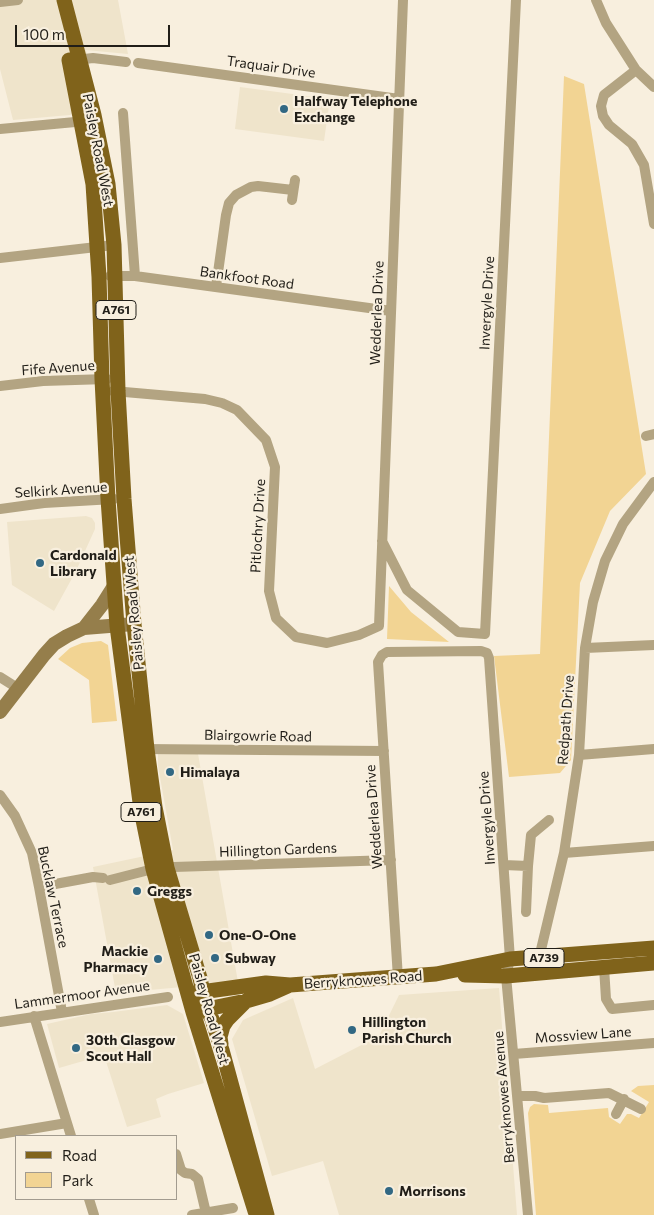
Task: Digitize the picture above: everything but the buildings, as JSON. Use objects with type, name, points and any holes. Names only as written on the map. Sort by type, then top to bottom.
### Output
[{"type":"main road","name":"Paisley Road West","points":[[53,0],[74,61]]},
{"type":"main road","name":"Paisley Road West","points":[[64,0],[74,61],[88,121],[108,184],[114,245],[118,385],[124,499],[134,624],[139,749]]},
{"type":"main road","name":"Paisley Road West","points":[[88,121],[99,276],[102,385],[117,626],[139,749],[155,807],[160,868],[188,995],[200,1010],[205,1021],[236,1129],[234,1144],[246,1162],[266,1215]]},
{"type":"main road","name":"Paisley Road West","points":[[160,868],[204,991],[200,1010]]},
{"type":"main road","name":"Berryknowes Road","points":[[436,974],[506,976],[539,965],[654,948]]},
{"type":"main road","name":"Berryknowes Road","points":[[188,995],[204,991],[266,983],[290,985],[436,974],[510,959],[539,965],[604,967],[654,963]]},
{"type":"main road","name":"Berryknowes Road","points":[[200,1010],[246,1001],[270,994],[290,985]]},
{"type":"main road","points":[[200,1010],[210,997],[220,989]]},
{"type":"main road","points":[[222,1050],[220,1037],[224,1026],[227,1020],[246,1001]]},
{"type":"main road","name":"Paisley Road West","points":[[200,1010],[212,1019],[222,1050],[256,1215]]},
{"type":"street","points":[[0,2],[18,0]]},
{"type":"street","name":"Wedderlea Drive","points":[[379,626],[403,0]]},
{"type":"street","name":"Invergyle Drive","points":[[382,540],[407,590],[458,632],[485,634],[516,0]]},
{"type":"street","points":[[596,0],[606,23],[636,70],[654,87]]},
{"type":"street","points":[[74,61],[94,58],[126,62]]},
{"type":"street","name":"Traquair Drive","points":[[138,62],[399,99]]},
{"type":"street","points":[[636,70],[604,94],[601,106],[609,125],[632,144],[644,165],[654,224]]},
{"type":"street","name":"Paisley Road West","points":[[123,113],[135,276]]},
{"type":"street","points":[[0,129],[88,121]]},
{"type":"street","points":[[216,287],[229,203],[236,195],[251,187],[293,190]]},
{"type":"street","points":[[0,258],[114,245]]},
{"type":"street","name":"Bankfoot Road","points":[[99,276],[135,276],[391,312]]},
{"type":"street","name":"Fife Avenue","points":[[0,386],[43,381],[118,385]]},
{"type":"street","name":"Pitlochry Drive","points":[[118,385],[205,398],[222,403],[237,410],[266,440],[275,468],[269,591],[276,618],[296,637],[327,643],[359,635],[379,626]]},
{"type":"street","name":"Redpath Drive","points":[[539,965],[564,853],[579,755],[585,648],[593,602],[605,561],[623,524],[654,482]]},
{"type":"street","name":"Selkirk Avenue","points":[[0,508],[44,503],[124,499]]},
{"type":"street","points":[[84,628],[114,586]]},
{"type":"street","points":[[0,712],[54,644],[84,628],[134,624]]},
{"type":"street","points":[[585,648],[654,645]]},
{"type":"street","name":"Invergyle Drive","points":[[382,655],[387,652],[481,652],[486,653],[489,658],[510,959],[506,976]]},
{"type":"street","name":"Wedderlea Drive","points":[[382,655],[378,662],[398,978]]},
{"type":"street","points":[[0,677],[19,689]]},
{"type":"street","name":"Blairgowrie Road","points":[[139,749],[384,751]]},
{"type":"street","points":[[579,755],[654,749]]},
{"type":"street","name":"Bucklaw Terrace","points":[[0,795],[15,816],[32,853],[62,1012]]},
{"type":"street","points":[[526,912],[531,835],[549,820]]},
{"type":"street","points":[[564,853],[654,846]]},
{"type":"street","name":"Hillington Gardens","points":[[39,887],[93,877],[106,879],[160,868],[390,860]]},
{"type":"street","points":[[504,865],[528,866]]},
{"type":"street","points":[[604,967],[606,999],[612,1009],[654,1005]]},
{"type":"street","name":"Berryknowes Avenue","points":[[506,976],[528,1215]]},
{"type":"street","name":"Lammermoor Avenue","points":[[0,1022],[168,997]]},
{"type":"street","points":[[34,1016],[71,1135]]},
{"type":"street","name":"Mossview Lane","points":[[514,1054],[654,1043]]},
{"type":"street","points":[[518,1096],[544,1098],[609,1093],[642,1109]]},
{"type":"street","points":[[616,1114],[624,1099]]},
{"type":"street","points":[[0,1134],[67,1123]]},
{"type":"street","points":[[178,1160],[181,1170],[192,1174],[198,1179],[206,1213]]},
{"type":"street","points":[[89,1200],[94,1215]]},
{"type":"street","points":[[192,1215],[233,1208]]},
{"type":"shaded area","points":[[0,0],[118,0],[128,54],[86,50],[97,104],[70,115],[13,120],[0,69]]},
{"type":"shaded area","points":[[240,87],[330,99],[324,141],[235,129]]},
{"type":"shaded area","points":[[86,516],[92,518],[95,523],[95,529],[76,571],[54,611],[12,585],[7,522]]},
{"type":"shaded area","points":[[197,748],[238,982],[116,993],[93,867],[173,850],[158,766],[158,749]]},
{"type":"shaded area","points":[[499,988],[517,1215],[339,1215],[323,1161],[272,1176],[232,1039],[243,1020],[293,998],[315,1069],[379,1036],[399,995]]},
{"type":"shaded area","points":[[167,1005],[183,1014],[204,1083],[156,1099],[161,1117],[127,1127],[104,1055],[59,1068],[47,1024],[91,1014]]},
{"type":"green space","points":[[564,76],[584,84],[646,474],[610,511],[580,583],[571,760],[560,773],[509,777],[494,656],[540,654]]},
{"type":"green space","points":[[389,586],[411,612],[449,642],[387,639]]},
{"type":"green space","points":[[101,641],[108,645],[117,721],[92,723],[89,680],[58,659],[70,648],[82,643]]},
{"type":"green space","points":[[654,1085],[654,1215],[536,1215],[528,1113],[530,1107],[534,1104],[548,1105],[549,1113],[608,1108],[609,1117],[620,1124],[627,1114],[639,1118],[649,1102],[631,1091],[638,1086]]},
{"type":"place","name":"Halfway Telephone Exchange","points":[[284,109]]},
{"type":"place","name":"Cardonald Library","points":[[40,563]]},
{"type":"place","name":"Himalaya","points":[[170,772]]},
{"type":"place","name":"Greggs","points":[[137,891]]},
{"type":"place","name":"One-O-One","points":[[209,935]]},
{"type":"place","name":"Subway","points":[[215,958]]},
{"type":"place","name":"Mackie Pharmacy","points":[[158,959]]},
{"type":"place","name":"Hillington Parish Church","points":[[352,1030]]},
{"type":"place","name":"30th Glasgow Scout Hall","points":[[76,1048]]},
{"type":"place","name":"Morrisons","points":[[389,1191]]}]
